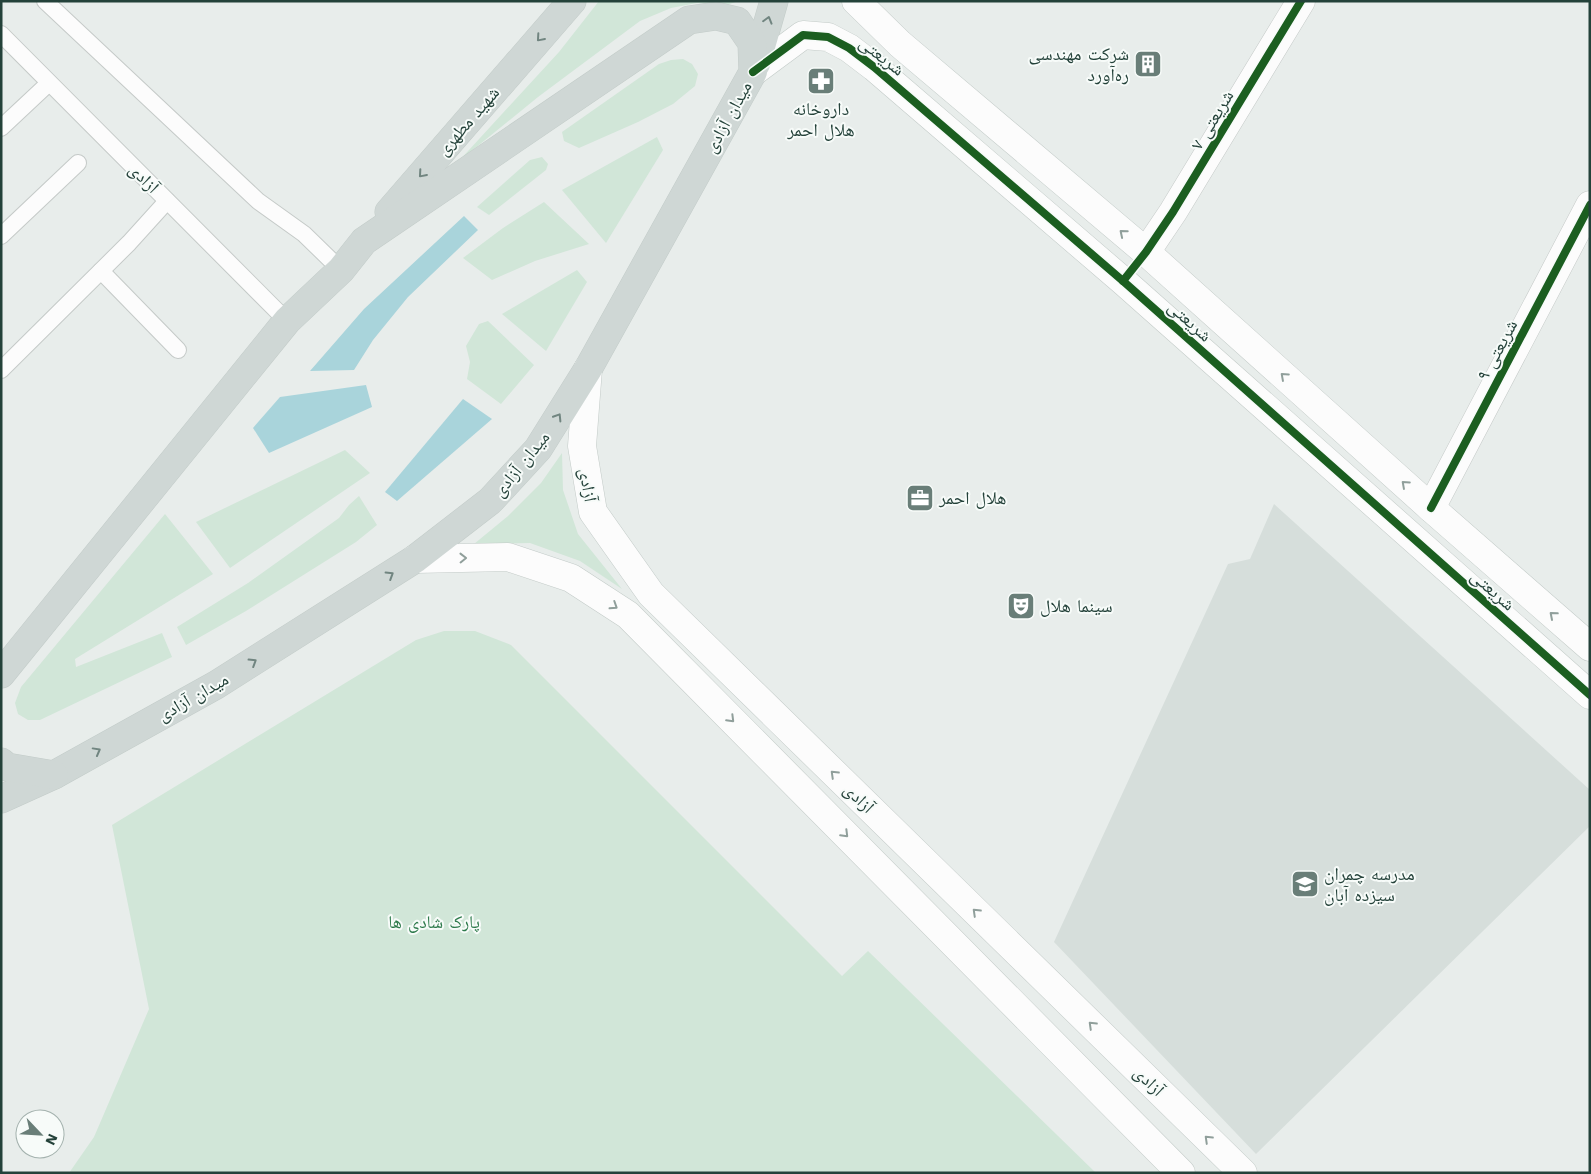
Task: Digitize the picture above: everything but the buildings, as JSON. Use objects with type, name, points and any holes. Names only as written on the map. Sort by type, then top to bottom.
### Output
[{"type":"main road","name":"شهید مطهری","points":[[364,241],[572,1]]},
{"type":"main road","points":[[753,72],[774,1]]},
{"type":"main road","name":"میدان آزادی","points":[[1,674],[287,322],[341,270],[364,241],[689,20],[716,16],[737,21],[752,42],[753,72],[588,369],[538,448],[490,501],[414,559],[216,685],[54,775]]},
{"type":"main road","points":[[1,762],[7,767],[54,775]]},
{"type":"main road","points":[[1,798],[54,775]]},
{"type":"street","points":[[856,1],[900,44],[1146,252],[1431,508],[1590,647]]},
{"type":"street","name":"شریعتی ۷","points":[[1123,281],[1146,252],[1178,204],[1301,1]]},
{"type":"street","name":"شریعتی","points":[[753,72],[803,36],[828,37],[850,48],[1123,281],[1590,695]]},
{"type":"street","name":"شریعتی ۹","points":[[1431,508],[1590,205]]},
{"type":"street","name":"آزادی","points":[[588,369],[582,446],[593,512],[651,594],[1243,1173]]},
{"type":"street","name":"آزادی","points":[[414,559],[508,558],[571,578],[628,615],[1181,1173]]},
{"type":"lane","points":[[45,1],[258,201],[304,234],[341,270]]},
{"type":"lane","name":"آزادی","points":[[1,34],[287,322]]},
{"type":"lane","points":[[1,128],[49,82]]},
{"type":"lane","points":[[1,236],[78,163]]},
{"type":"lane","points":[[1,370],[129,243],[167,201]]},
{"type":"lane","points":[[101,271],[178,350]]},
{"type":"shaded area","name":"مدرسه چمران سیزده آبان","points":[[1274,504],[1590,790],[1590,826],[1256,1154],[1054,942],[1228,564],[1250,559]]},
{"type":"green space","points":[[599,1],[739,1],[726,5],[697,3],[671,8],[640,21],[538,97],[458,162],[559,52]]},
{"type":"green space","points":[[683,59],[692,64],[698,74],[695,86],[673,104],[579,148],[564,141],[562,132],[659,64]]},
{"type":"green space","points":[[657,137],[663,150],[606,243],[562,190]]},
{"type":"green space","points":[[542,157],[548,164],[546,170],[489,215],[477,207],[530,160]]},
{"type":"green space","points":[[544,202],[589,244],[535,261],[492,280],[463,258],[503,228]]},
{"type":"green space","points":[[577,270],[587,282],[546,351],[502,314]]},
{"type":"green space","points":[[488,321],[534,365],[501,404],[467,379],[470,362],[466,346],[479,324]]},
{"type":"green space","points":[[345,450],[370,473],[230,568],[196,522]]},
{"type":"green space","points":[[562,453],[563,490],[578,534],[622,589],[580,561],[530,543],[474,544],[508,516],[541,483]]},
{"type":"green space","points":[[359,496],[377,525],[356,542],[246,611],[186,645],[177,627],[248,583],[339,518]]},
{"type":"green space","points":[[165,514],[213,574],[75,659],[76,667],[162,633],[172,657],[40,720],[28,720],[18,714],[15,703],[21,687]]},
{"type":"green space","name":"پارک شادی ها","points":[[444,631],[475,631],[511,645],[842,976],[868,951],[1096,1173],[69,1173],[94,1137],[149,1009],[112,825],[416,640]]},
{"type":"water","points":[[464,216],[478,230],[408,297],[373,340],[354,370],[310,371],[364,309]]},
{"type":"water","points":[[366,385],[372,407],[269,453],[253,428],[280,397]]},
{"type":"water","points":[[463,399],[492,419],[397,501],[385,492]]},
{"type":"cycle path","points":[[1123,281],[1146,252],[1173,212],[1301,1]]},
{"type":"cycle path","points":[[753,72],[803,35],[828,37],[849,48],[874,67],[1123,281],[1590,695]]},
{"type":"cycle path","points":[[1431,508],[1590,205]]},
{"type":"place","name":"شرکت مهندسی ره‌آورد","points":[[1148,64]]},
{"type":"place","name":"داروخانه هلال احمر","points":[[821,81]]},
{"type":"place","name":"هلال احمر","points":[[920,498]]},
{"type":"place","name":"سینما هلال","points":[[1021,606]]},
{"type":"place","name":"مدرسه چمران سیزده آبان","points":[[1305,884]]}]
